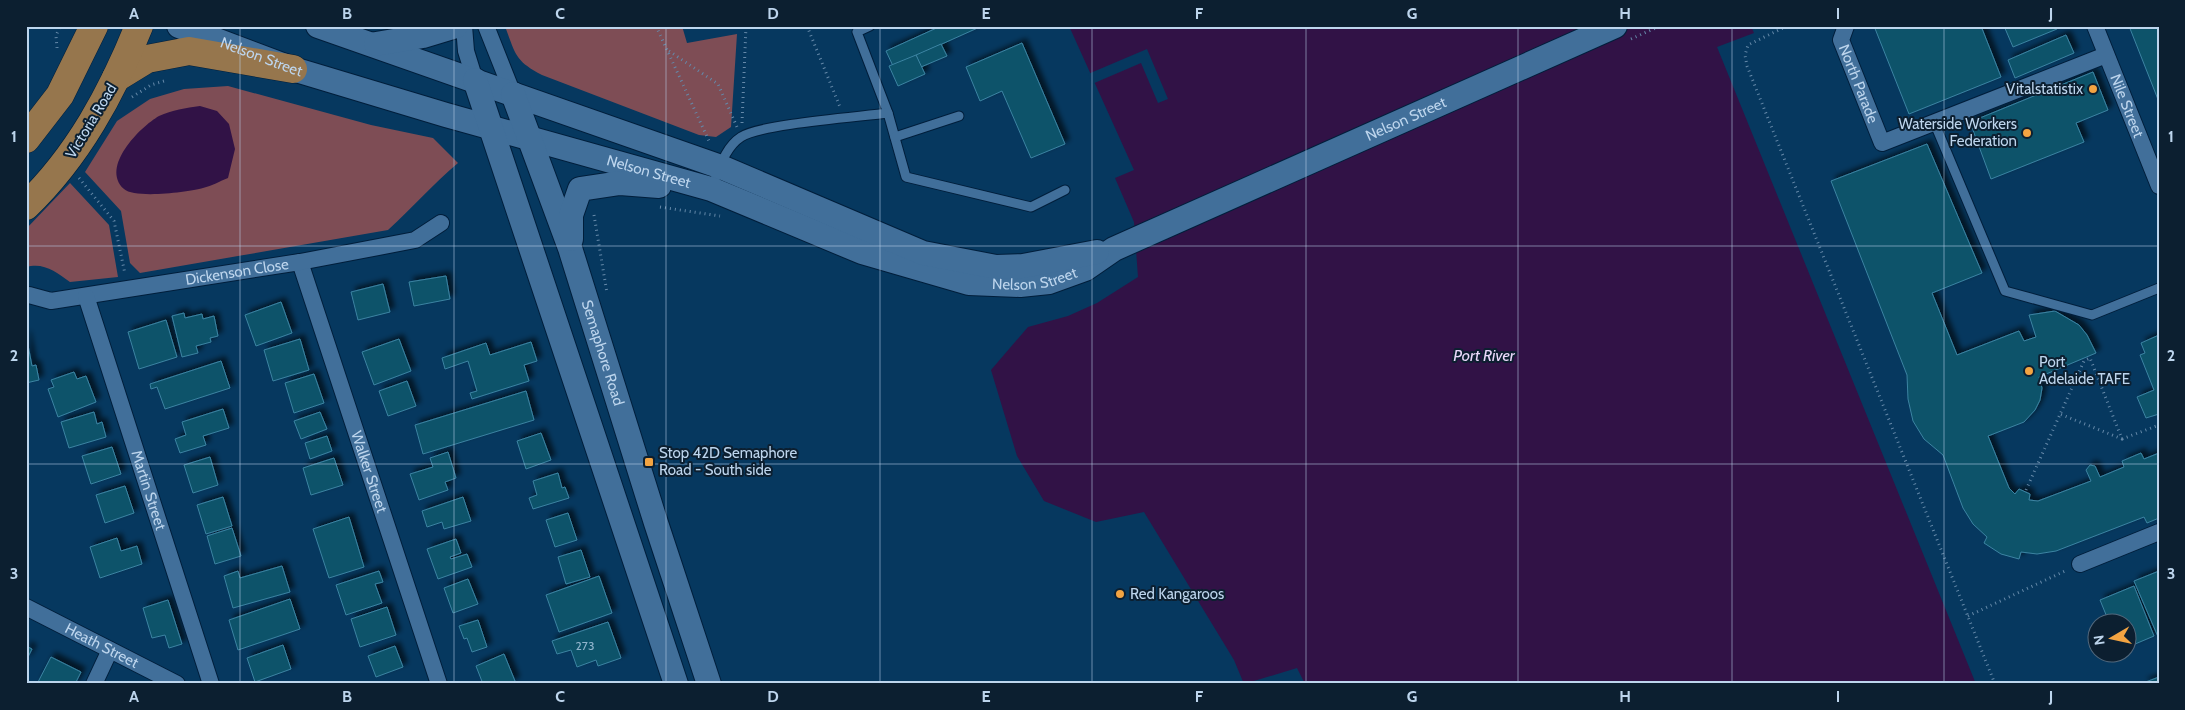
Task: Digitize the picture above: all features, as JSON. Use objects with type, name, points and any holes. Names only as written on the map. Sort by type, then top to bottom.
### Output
[{"type":"highway","points":[[26,139],[60,95],[94,26]]},
{"type":"highway","name":"Victoria Road","points":[[26,206],[48,185],[121,90],[138,26]]},
{"type":"highway","points":[[121,90],[139,62],[156,56],[199,52],[293,69]]},
{"type":"main road","name":"Nelson Street","points":[[180,26],[293,69],[491,128],[711,189],[862,252],[969,282],[1020,285],[1049,282],[1085,269],[1114,249],[1615,26]]},
{"type":"main road","name":"Nelson Street","points":[[318,26],[374,44],[721,167],[915,250],[996,267],[1023,266],[1114,249]]},
{"type":"main road","points":[[374,44],[423,36],[456,26]]},
{"type":"main road","points":[[475,80],[676,684]]},
{"type":"main road","name":"Semaphore Road","points":[[514,94],[570,248],[656,523],[709,684]]},
{"type":"main road","points":[[570,248],[571,215],[580,189],[620,183],[711,189]]},
{"type":"street","points":[[464,26],[466,51],[475,80]]},
{"type":"street","name":"Semaphore Road","points":[[486,26],[514,94]]},
{"type":"street","name":"North Parade","points":[[1846,26],[1841,40],[1882,143],[1934,122]]},
{"type":"street","name":"Nile Street","points":[[2095,26],[2159,186]]},
{"type":"street","points":[[1934,122],[2106,55]]},
{"type":"street","name":"Dickenson Close","points":[[28,295],[51,301],[300,262],[415,240],[441,223]]},
{"type":"street","name":"Walker Street","points":[[300,262],[439,684]]},
{"type":"street","name":"Martin Street","points":[[86,296],[211,684]]},
{"type":"street","points":[[2080,564],[2159,532]]},
{"type":"street","name":"Heath Street","points":[[26,607],[177,684]]},
{"type":"street","points":[[94,684],[110,650]]},
{"type":"lane","points":[[870,26],[857,32],[888,113],[906,177],[1032,207],[1065,190]]},
{"type":"lane","points":[[711,189],[728,150],[742,136],[767,128],[888,113]]},
{"type":"lane","points":[[895,137],[959,116]]},
{"type":"lane","points":[[1934,122],[2005,291],[2092,315],[2159,288]]},
{"type":"path","points":[[656,26],[721,167]]},
{"type":"path","points":[[742,136],[746,26]]},
{"type":"path","points":[[807,26],[844,119]]},
{"type":"path","points":[[1787,26],[1748,45],[1745,54],[1747,66],[1995,684]]},
{"type":"path","points":[[668,51],[718,84],[742,136]]},
{"type":"path","points":[[121,90],[164,81],[156,56]]},
{"type":"path","points":[[78,177],[114,221],[128,289]]},
{"type":"path","points":[[651,206],[724,217]]},
{"type":"path","points":[[2026,490],[2084,361],[2090,358],[2122,440]]},
{"type":"path","points":[[2060,414],[2122,440],[2159,425]]},
{"type":"path","points":[[1968,616],[2080,564]]},
{"type":"shaded area","points":[[525,26],[682,26],[687,43],[737,34],[731,127],[716,137],[699,135],[542,75],[527,66],[518,57],[506,29]]},
{"type":"shaded area","points":[[228,86],[371,125],[433,138],[458,163],[388,230],[140,273],[130,263],[121,211],[85,172],[117,121],[150,99],[184,89]]},
{"type":"shaded area","points":[[70,183],[109,225],[118,277],[70,282],[44,267],[26,267],[26,229]]},
{"type":"water","name":"Port River","points":[[1069,26],[1751,26],[1754,33],[1717,47],[1976,684],[1305,684],[1297,668],[1244,684],[1234,660],[1144,512],[1096,522],[1044,501],[1017,456],[991,370],[1028,327],[1068,316],[1097,303],[1138,277],[1134,222],[1115,178],[1134,170]]},
{"type":"water","points":[[200,106],[217,111],[229,124],[235,149],[228,178],[196,190],[175,193],[139,194],[124,189],[118,180],[117,170],[125,148],[133,138],[159,116],[184,108]]},
{"type":"pier","points":[[1147,49],[1168,99],[1158,103],[1141,63],[1092,84],[1088,74]]},
{"type":"building","points":[[941,26],[982,26],[893,66],[886,51]]},
{"type":"building","points":[[1874,26],[1981,26],[2001,77],[1909,114]]},
{"type":"building","points":[[2004,26],[2056,26],[2057,29],[2013,47]]},
{"type":"building","points":[[2129,26],[2159,26],[2159,102]]},
{"type":"building","points":[[2066,35],[2074,53],[2015,78],[2008,60]]},
{"type":"building","points":[[1022,43],[1065,144],[1031,158],[1002,91],[980,101],[966,67]]},
{"type":"building","points":[[941,44],[947,56],[921,67],[916,55]]},
{"type":"building","points":[[916,55],[925,74],[898,86],[889,66]]},
{"type":"building","name":"Waterside Workers Federation","points":[[2093,72],[2108,110],[2076,123],[2084,142],[1991,179],[1970,122]]},
{"type":"building","points":[[1927,144],[1982,273],[1932,293],[1957,355],[2019,331],[2024,341],[2036,337],[2029,315],[2055,311],[2079,325],[2087,335],[2096,353],[2039,377],[2042,388],[2040,400],[2035,410],[2024,422],[1988,436],[2009,488],[2015,494],[2019,489],[2030,494],[2029,500],[2038,501],[2091,481],[2086,470],[2090,465],[2095,466],[2100,477],[2124,467],[2122,461],[2141,453],[2144,459],[2159,453],[2159,518],[2147,523],[2144,517],[2056,551],[2037,554],[2021,552],[2019,559],[2001,554],[1984,543],[1987,537],[1973,524],[1963,508],[1943,455],[1924,439],[1913,421],[1908,399],[1907,375],[1831,181]]},
{"type":"building","points":[[446,276],[450,299],[414,306],[409,282]]},
{"type":"building","points":[[383,284],[390,312],[358,320],[351,292]]},
{"type":"building","points":[[281,302],[292,333],[256,346],[245,315]]},
{"type":"building","points":[[184,313],[185,318],[202,314],[203,319],[214,316],[218,336],[210,338],[211,342],[196,346],[198,353],[182,357],[172,316]]},
{"type":"building","points":[[166,320],[177,357],[139,369],[128,332]]},
{"type":"building","points":[[26,335],[32,366],[36,365],[39,380],[26,383]]},
{"type":"building","points":[[2159,335],[2159,414],[2146,418],[2137,397],[2154,390],[2140,355],[2145,353],[2141,343]]},
{"type":"building","points":[[300,339],[309,370],[273,381],[264,350]]},
{"type":"building","points":[[399,339],[411,371],[374,385],[362,352]]},
{"type":"building","points":[[531,342],[537,361],[524,365],[529,381],[472,399],[470,393],[477,391],[468,361],[445,369],[442,358],[486,343],[490,355]]},
{"type":"building","points":[[221,361],[230,388],[165,409],[157,387],[151,389],[150,384]]},
{"type":"building","points":[[74,372],[77,379],[86,376],[96,402],[58,417],[48,389],[54,387],[51,380]]},
{"type":"building","points":[[314,374],[324,403],[294,413],[285,383]]},
{"type":"building","points":[[407,381],[416,406],[388,416],[379,391]]},
{"type":"building","points":[[526,391],[534,420],[423,454],[415,425]]},
{"type":"building","points":[[223,409],[229,428],[203,436],[206,445],[180,453],[175,439],[186,435],[182,422]]},
{"type":"building","points":[[94,412],[97,424],[102,422],[106,437],[69,448],[61,422]]},
{"type":"building","points":[[320,412],[327,429],[301,439],[294,421]]},
{"type":"building","points":[[541,433],[551,460],[526,469],[517,441]]},
{"type":"building","points":[[327,436],[332,451],[310,459],[305,443]]},
{"type":"building","points":[[112,447],[121,474],[91,484],[82,456]]},
{"type":"building","points":[[448,452],[456,478],[445,482],[448,490],[419,500],[410,474],[433,467],[430,458]]},
{"type":"building","points":[[210,457],[218,485],[193,493],[184,465]]},
{"type":"building","points":[[334,458],[343,485],[311,495],[303,468]]},
{"type":"building","points":[[558,473],[562,488],[565,487],[569,498],[533,509],[529,498],[537,495],[533,481]]},
{"type":"building","points":[[125,486],[134,513],[105,523],[96,495]]},
{"type":"building","points":[[223,497],[232,526],[206,534],[197,505]]},
{"type":"building","points":[[463,497],[471,521],[444,529],[442,522],[427,527],[422,511]]},
{"type":"building","points":[[568,513],[577,540],[555,547],[546,520]]},
{"type":"building","points":[[349,517],[364,567],[329,578],[313,529]]},
{"type":"building","points":[[232,528],[241,556],[215,564],[207,536]]},
{"type":"building","points":[[117,538],[121,551],[137,546],[142,564],[100,578],[90,547]]},
{"type":"building","points":[[456,539],[461,553],[450,557],[451,559],[467,554],[472,567],[438,579],[427,549]]},
{"type":"building","points":[[581,550],[590,577],[566,584],[558,557]]},
{"type":"building","points":[[282,566],[290,592],[233,608],[224,576],[238,571],[240,578]]},
{"type":"building","points":[[379,571],[383,582],[375,584],[382,603],[346,615],[336,585]]},
{"type":"building","points":[[2159,571],[2159,639],[2134,581]]},
{"type":"building","points":[[599,576],[612,613],[559,632],[546,595]]},
{"type":"building","points":[[468,579],[478,604],[453,613],[444,588]]},
{"type":"building","points":[[2134,586],[2154,636],[2138,643],[2138,612],[2105,612],[2100,600]]},
{"type":"building","points":[[290,599],[300,629],[238,650],[229,620]]},
{"type":"building","points":[[168,600],[182,644],[169,648],[165,635],[152,638],[143,608]]},
{"type":"building","points":[[387,607],[396,635],[360,647],[351,619]]},
{"type":"building","points":[[478,620],[487,647],[472,652],[467,638],[464,639],[459,626]]},
{"type":"building","points":[[608,622],[621,658],[598,666],[596,660],[577,667],[571,650],[557,654],[552,641]]},
{"type":"building","points":[[283,645],[291,669],[255,682],[247,658]]},
{"type":"building","points":[[26,646],[32,649],[26,661]]},
{"type":"building","points":[[395,646],[403,667],[376,677],[368,656]]},
{"type":"building","points":[[504,654],[515,681],[509,684],[483,684],[476,666]]},
{"type":"building","points":[[51,657],[81,672],[75,684],[37,684]]},
{"type":"building","points":[[2159,677],[2159,684],[2143,683]]},
{"type":"place","name":"Vitalstatistix","points":[[2093,89]]},
{"type":"place","name":"Waterside Workers Federation","points":[[2027,133]]},
{"type":"place","name":"Port Adelaide TAFE","points":[[2029,371]]},
{"type":"place","name":"Stop 42D Semaphore Road - South side","points":[[649,462]]},
{"type":"place","name":"Red Kangaroos","points":[[1120,594]]}]
